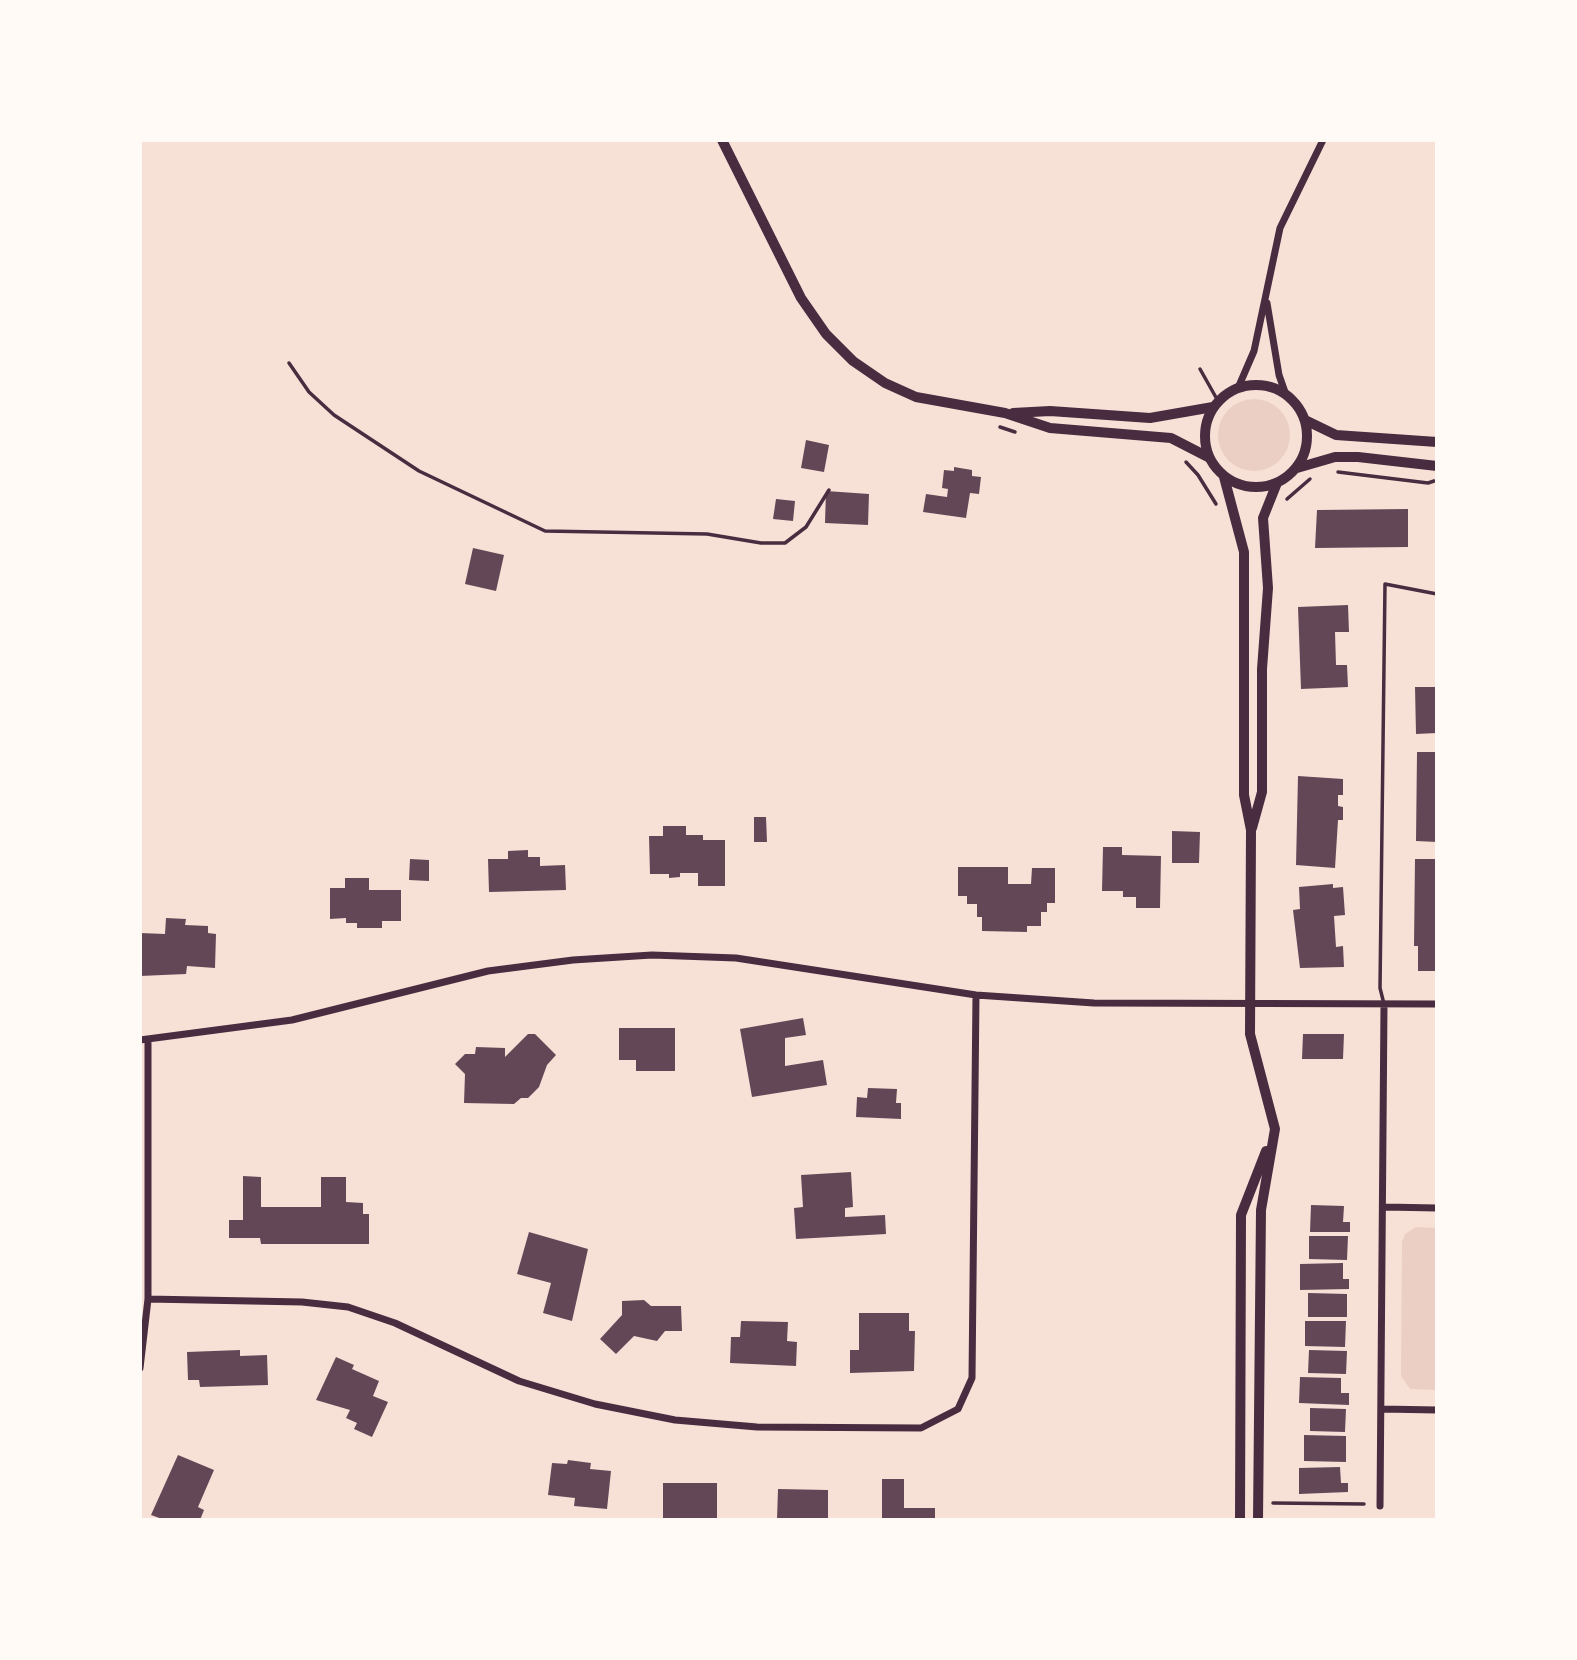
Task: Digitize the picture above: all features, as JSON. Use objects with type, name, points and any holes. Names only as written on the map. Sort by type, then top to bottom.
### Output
[{"type":"main road","points":[[1258,1520],[1261,1210],[1275,1129],[1250,1034],[1251,830],[1244,795],[1244,552],[1224,477],[1208,457],[1204,431],[1215,404],[1238,388],[1263,385],[1286,395],[1297,406],[1305,420],[1307,444],[1297,467]]},
{"type":"main road","points":[[1305,420],[1336,435],[1437,442]]},
{"type":"main road","points":[[1251,830],[1262,792],[1262,669],[1268,588],[1263,518],[1277,484],[1297,467],[1335,457],[1437,466]]},
{"type":"main road","points":[[1224,477],[1250,488],[1277,484]]},
{"type":"main road","points":[[1240,1520],[1241,1215],[1275,1129]]},
{"type":"street","points":[[722,140],[801,298],[826,334],[853,361],[885,383],[916,397],[1005,413],[1050,411],[1150,418],[1215,404]]},
{"type":"street","points":[[1238,388],[1254,351],[1267,299],[1271,258],[1280,228],[1323,140]]},
{"type":"street","points":[[1267,299],[1279,375],[1286,395]]},
{"type":"street","points":[[1005,413],[1050,428],[1171,439],[1208,457]]},
{"type":"street","points":[[140,1368],[148,1299],[144,1040],[292,1020],[488,971],[573,960],[652,956],[736,958],[976,995],[1094,1003],[1437,1004]]},
{"type":"street","points":[[148,1299],[302,1302],[348,1307],[395,1323],[456,1354],[519,1381],[595,1404],[675,1420],[758,1427],[921,1428],[957,1409],[972,1378],[976,995]]},
{"type":"street","points":[[1380,1506],[1384,1004]]},
{"type":"street","points":[[1384,1207],[1437,1208]]},
{"type":"street","points":[[1382,1409],[1437,1410]]},
{"type":"lane","points":[[1200,369],[1215,404]]},
{"type":"lane","points":[[1384,1004],[1380,974],[1385,584],[1437,594]]},
{"type":"path","points":[[289,363],[309,392],[334,415],[419,471],[545,531],[707,534],[761,543],[785,543],[806,527],[829,490]]},
{"type":"path","points":[[980,410],[1004,430],[1017,432]]},
{"type":"path","points":[[1178,458],[1198,475],[1217,507]]},
{"type":"path","points":[[1336,472],[1429,483],[1437,480]]},
{"type":"path","points":[[1281,510],[1297,489],[1316,477]]},
{"type":"path","points":[[1273,1503],[1364,1504]]},
{"type":"shaded area","points":[[1254,399],[1268,402],[1280,409],[1287,421],[1290,435],[1287,449],[1280,461],[1268,468],[1254,471],[1240,468],[1228,461],[1221,449],[1218,435],[1221,421],[1228,409],[1240,402]]},
{"type":"shaded area","points":[[1416,1227],[1437,1228],[1437,1390],[1410,1389],[1401,1376],[1402,1242],[1405,1234]]},
{"type":"building","points":[[806,440],[829,445],[824,472],[801,468]]},
{"type":"building","points":[[954,467],[972,470],[972,476],[981,477],[979,494],[970,493],[966,518],[923,512],[926,494],[947,497],[948,489],[942,488],[944,470],[954,471]]},
{"type":"building","points":[[826,491],[869,494],[868,525],[825,523]]},
{"type":"building","points":[[776,499],[795,501],[793,521],[773,519]]},
{"type":"building","points":[[1408,509],[1408,547],[1315,548],[1317,510]]},
{"type":"building","points":[[473,548],[504,555],[496,591],[465,584]]},
{"type":"building","points":[[1348,605],[1349,632],[1335,632],[1336,665],[1347,665],[1348,687],[1301,689],[1298,607]]},
{"type":"building","points":[[1415,687],[1437,687],[1437,733],[1416,734]]},
{"type":"building","points":[[1417,752],[1437,752],[1437,842],[1416,841]]},
{"type":"building","points":[[1298,776],[1343,779],[1343,795],[1338,795],[1338,806],[1343,807],[1343,820],[1338,820],[1335,868],[1296,865]]},
{"type":"building","points":[[754,817],[766,817],[767,842],[754,842]]},
{"type":"building","points":[[663,826],[686,826],[686,835],[703,835],[703,840],[725,840],[725,886],[698,886],[698,873],[680,873],[680,877],[669,878],[669,874],[650,874],[649,836],[663,836]]},
{"type":"building","points":[[1172,831],[1200,832],[1199,863],[1172,863]]},
{"type":"building","points":[[1103,847],[1122,847],[1122,855],[1161,856],[1160,908],[1136,908],[1136,897],[1123,897],[1123,891],[1102,891]]},
{"type":"building","points":[[528,850],[528,857],[540,857],[540,866],[565,865],[566,890],[489,892],[488,859],[508,859],[508,851]]},
{"type":"building","points":[[410,859],[429,860],[429,881],[409,880]]},
{"type":"building","points":[[1415,859],[1437,859],[1437,971],[1418,971],[1418,946],[1414,946]]},
{"type":"building","points":[[958,867],[1008,867],[1008,884],[1031,884],[1032,868],[1055,868],[1055,903],[1047,903],[1047,912],[1041,912],[1041,926],[1027,926],[1027,932],[982,931],[982,917],[977,917],[977,904],[967,904],[967,896],[958,896]]},
{"type":"building","points":[[345,878],[369,878],[369,890],[401,890],[401,921],[382,921],[382,928],[357,928],[357,923],[346,923],[346,918],[330,919],[330,888],[345,888]]},
{"type":"building","points":[[1333,884],[1333,888],[1343,887],[1345,915],[1334,916],[1336,947],[1343,946],[1344,967],[1300,968],[1293,910],[1300,909],[1299,887]]},
{"type":"building","points":[[166,918],[186,919],[185,925],[208,926],[208,933],[216,934],[215,968],[187,966],[186,974],[140,976],[140,933],[165,934]]},
{"type":"building","points":[[803,1018],[806,1035],[785,1038],[785,1066],[823,1060],[827,1085],[752,1097],[740,1029]]},
{"type":"building","points":[[619,1028],[675,1028],[675,1071],[636,1071],[636,1060],[619,1060]]},
{"type":"building","points":[[528,1034],[535,1034],[556,1055],[547,1065],[539,1087],[528,1098],[521,1098],[514,1104],[464,1103],[465,1074],[455,1064],[465,1054],[475,1054],[476,1047],[505,1048],[505,1057]]},
{"type":"building","points":[[1303,1034],[1344,1034],[1343,1059],[1302,1059]]},
{"type":"building","points":[[868,1088],[897,1089],[896,1103],[901,1103],[901,1119],[856,1117],[857,1097],[867,1098]]},
{"type":"building","points":[[851,1172],[853,1207],[845,1208],[845,1217],[885,1215],[886,1234],[796,1239],[794,1208],[803,1207],[801,1175]]},
{"type":"building","points":[[243,1176],[261,1177],[261,1207],[321,1207],[321,1177],[346,1177],[346,1202],[363,1203],[363,1214],[369,1214],[369,1244],[261,1244],[260,1238],[229,1238],[229,1220],[243,1220]]},
{"type":"building","points":[[1311,1205],[1344,1206],[1343,1222],[1350,1222],[1350,1232],[1310,1232]]},
{"type":"building","points":[[529,1232],[588,1249],[572,1321],[543,1313],[551,1283],[517,1274]]},
{"type":"building","points":[[1309,1236],[1348,1236],[1347,1260],[1309,1259]]},
{"type":"building","points":[[1343,1263],[1343,1279],[1349,1279],[1349,1289],[1300,1290],[1300,1264]]},
{"type":"building","points":[[1308,1293],[1347,1294],[1347,1317],[1308,1317]]},
{"type":"building","points":[[644,1300],[651,1306],[681,1306],[682,1331],[665,1331],[657,1341],[634,1336],[616,1354],[600,1339],[622,1315],[622,1301]]},
{"type":"building","points":[[859,1313],[909,1313],[909,1331],[915,1331],[914,1371],[850,1373],[850,1350],[859,1350]]},
{"type":"building","points":[[741,1321],[788,1322],[787,1341],[797,1342],[796,1366],[730,1363],[731,1337],[740,1337]]},
{"type":"building","points":[[1305,1321],[1346,1321],[1345,1347],[1305,1346]]},
{"type":"building","points":[[240,1350],[240,1356],[267,1355],[268,1385],[200,1387],[199,1380],[188,1380],[187,1352]]},
{"type":"building","points":[[1309,1350],[1347,1351],[1346,1374],[1308,1373]]},
{"type":"building","points":[[336,1357],[354,1365],[352,1369],[379,1381],[373,1396],[388,1402],[372,1437],[354,1429],[357,1423],[346,1418],[350,1410],[316,1400]]},
{"type":"building","points":[[1300,1377],[1341,1378],[1341,1393],[1349,1393],[1349,1405],[1299,1403]]},
{"type":"building","points":[[1310,1408],[1346,1409],[1345,1432],[1310,1431]]},
{"type":"building","points":[[1304,1435],[1346,1436],[1346,1462],[1304,1461]]},
{"type":"building","points":[[178,1455],[214,1470],[198,1507],[204,1510],[200,1520],[165,1520],[151,1515]]},
{"type":"building","points":[[568,1460],[591,1463],[590,1469],[611,1471],[607,1509],[574,1506],[575,1498],[548,1495],[552,1463],[567,1464]]},
{"type":"building","points":[[1340,1467],[1341,1483],[1348,1483],[1348,1492],[1299,1494],[1299,1468]]},
{"type":"building","points":[[882,1479],[904,1479],[904,1508],[935,1508],[935,1520],[882,1520]]},
{"type":"building","points":[[663,1483],[717,1483],[717,1520],[663,1520]]},
{"type":"building","points":[[778,1489],[828,1490],[828,1520],[777,1520]]}]
